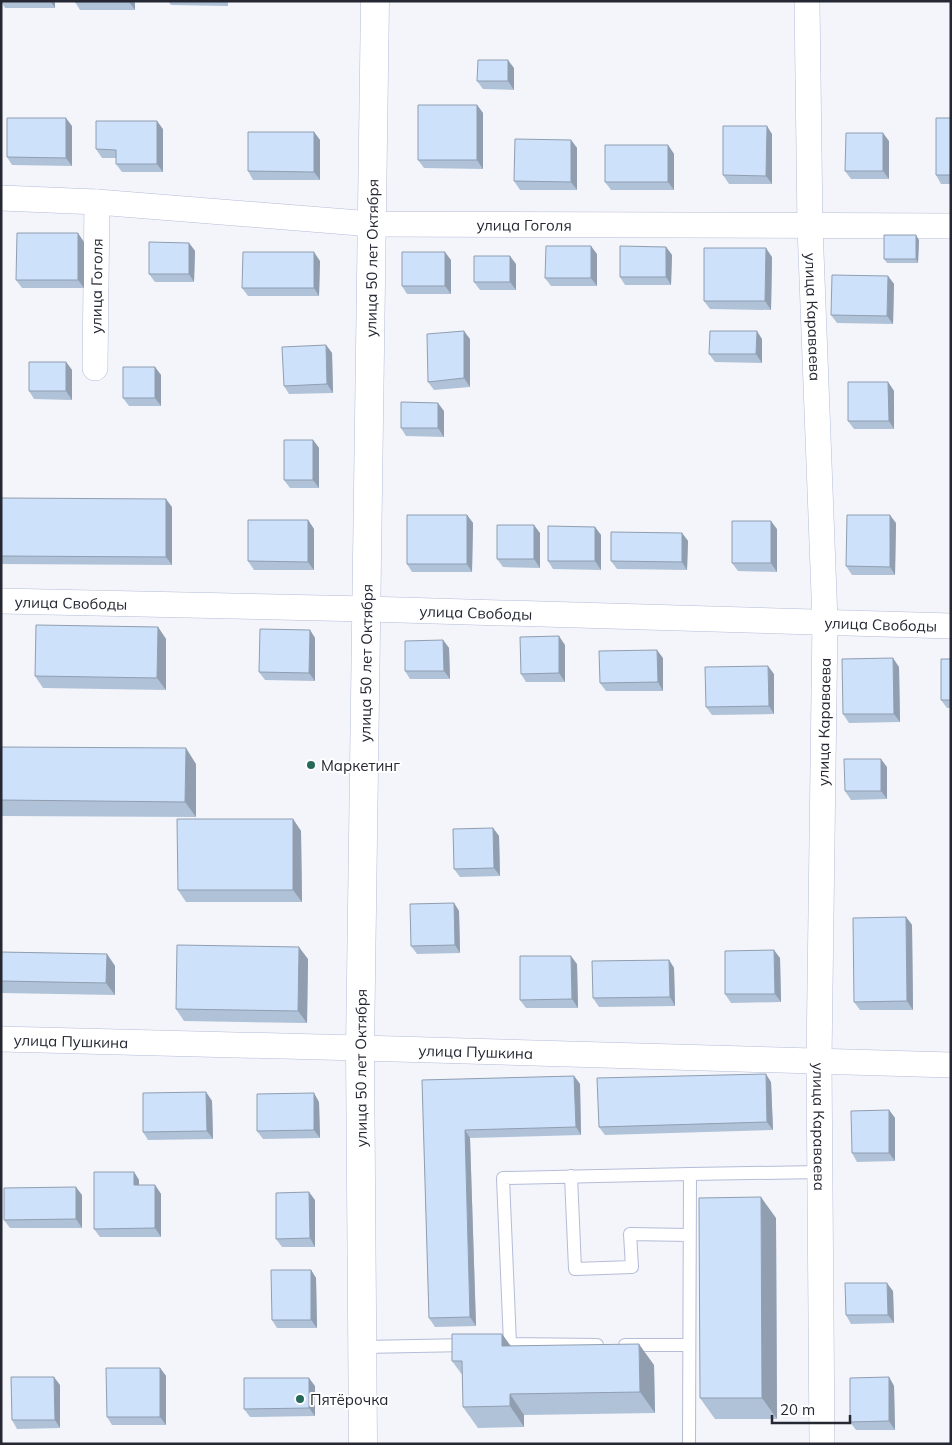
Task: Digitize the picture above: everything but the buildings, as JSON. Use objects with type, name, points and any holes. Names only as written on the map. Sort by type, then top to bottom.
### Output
[{"type":"street","name":"улица 50 лет Октября","points":[[364,1444],[360,1048],[376,1]]},
{"type":"street","name":"улица Караваева","points":[[807,1],[810,226],[825,621],[819,1061],[822,1444]]},
{"type":"street","name":"улица Гоголя","points":[[1,198],[97,202],[372,224],[951,226]]},
{"type":"street","name":"улица Гоголя","points":[[94,368],[97,202]]},
{"type":"street","name":"улица Свободы","points":[[1,602],[367,609],[951,626]]},
{"type":"street","name":"улица Пушкина","points":[[1,1039],[951,1065]]},
{"type":"lane","points":[[510,1344],[503,1178],[820,1172]]},
{"type":"lane","points":[[689,1444],[690,1174]]},
{"type":"lane","points":[[572,1176],[575,1269],[632,1267],[630,1234],[689,1235]]},
{"type":"lane","points":[[363,1347],[510,1344],[688,1346]]},
{"type":"place","name":"Маркетинг","points":[[311,765]]},
{"type":"place","name":"Пятёрочка","points":[[300,1399]]}]
